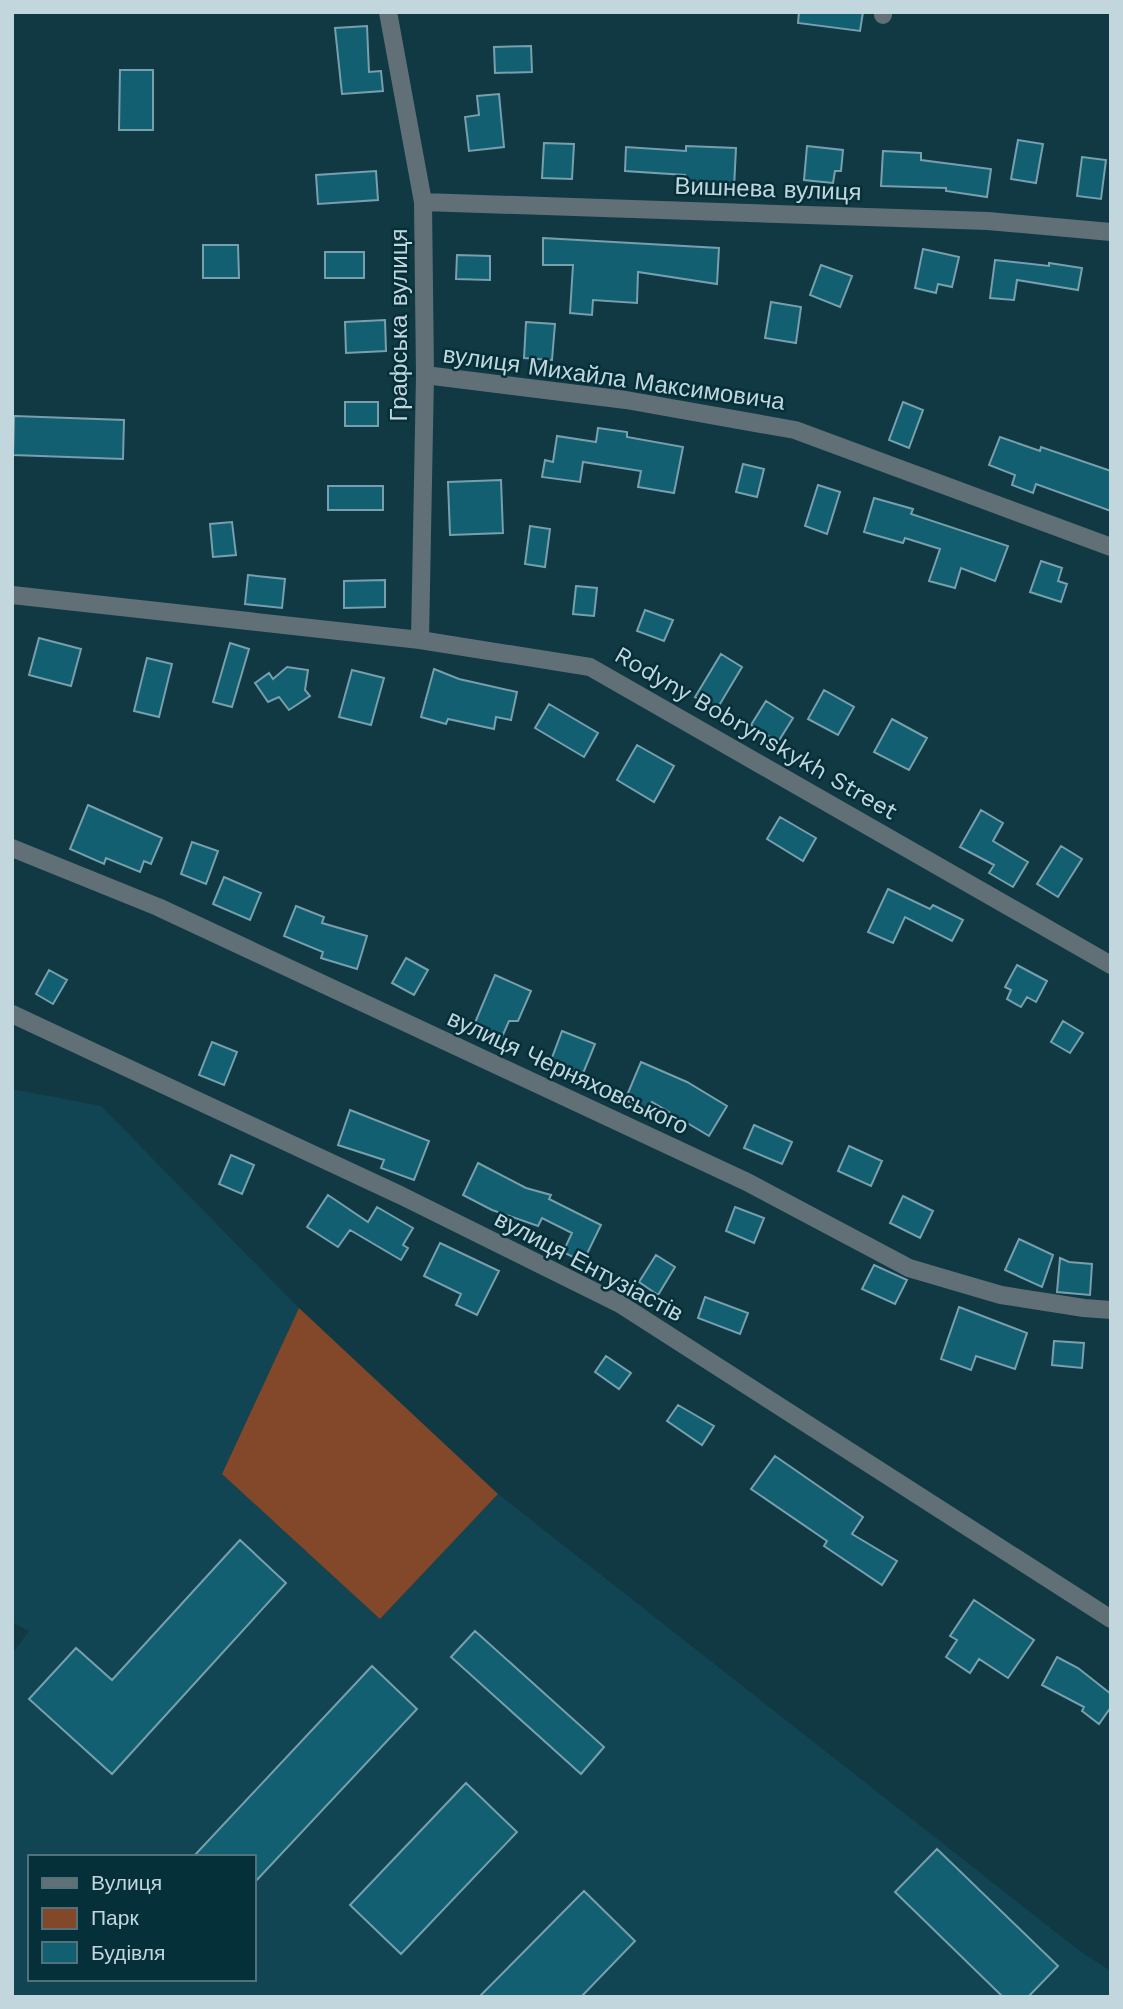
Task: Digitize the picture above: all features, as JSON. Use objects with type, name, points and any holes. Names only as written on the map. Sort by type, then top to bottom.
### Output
[{"type":"street","name":"Графська вулиця","points":[[388,12],[424,202],[425,375],[420,640]]},
{"type":"street","name":"Вишнева вулиця","points":[[424,202],[988,221],[1111,232]]},
{"type":"street","name":"вулиця Михайла Максимовича","points":[[425,375],[626,400],[795,430],[1111,547]]},
{"type":"street","name":"Rodyny Bobrynskykh Street","points":[[12,595],[420,640],[590,667],[1111,965]]},
{"type":"street","name":"вулиця Черняховського","points":[[12,848],[171,912],[747,1182],[909,1268],[1001,1295],[1111,1310]]},
{"type":"street","name":"вулиця Ентузіастів","points":[[12,1014],[400,1195],[620,1304],[1111,1619]]},
{"type":"shaded area","points":[[12,1089],[101,1106],[299,1308],[222,1474],[380,1619],[498,1494],[1081,1952],[1111,1971],[1111,1997],[12,1997],[12,1654],[29,1631],[12,1622]]},
{"type":"green space","points":[[299,1308],[498,1494],[380,1619],[222,1474]]},
{"type":"building","points":[[799,12],[863,12],[860,31],[798,23]]},
{"type":"building","points":[[367,26],[369,72],[381,71],[383,91],[342,94],[335,28]]},
{"type":"building","points":[[531,46],[532,72],[495,73],[494,47]]},
{"type":"building","points":[[120,70],[153,70],[153,130],[119,130]]},
{"type":"building","points":[[499,94],[504,147],[469,151],[465,117],[479,115],[477,96]]},
{"type":"building","points":[[1018,140],[1043,144],[1036,183],[1011,179]]},
{"type":"building","points":[[544,143],[574,144],[572,179],[542,178]]},
{"type":"building","points":[[686,146],[736,148],[734,188],[684,186],[685,175],[625,171],[626,147],[686,151]]},
{"type":"building","points":[[807,146],[843,150],[841,171],[835,171],[833,183],[804,180]]},
{"type":"building","points":[[883,151],[921,153],[921,160],[991,169],[987,197],[946,191],[946,188],[881,186]]},
{"type":"building","points":[[1082,157],[1106,160],[1101,199],[1077,196]]},
{"type":"building","points":[[376,171],[378,200],[318,204],[316,175]]},
{"type":"building","points":[[543,238],[719,248],[717,284],[638,272],[637,303],[593,300],[592,315],[570,313],[573,265],[543,265]]},
{"type":"building","points":[[203,245],[238,245],[239,278],[203,278]]},
{"type":"building","points":[[923,249],[959,257],[952,287],[938,284],[936,293],[915,288]]},
{"type":"building","points":[[325,252],[364,252],[364,278],[325,278]]},
{"type":"building","points":[[457,255],[490,256],[490,280],[456,279]]},
{"type":"building","points":[[995,260],[1082,268],[1078,290],[1017,280],[1014,300],[990,298]]},
{"type":"building","points":[[821,265],[852,276],[840,307],[810,295]]},
{"type":"building","points":[[771,302],[801,307],[796,343],[765,338]]},
{"type":"building","points":[[385,320],[386,351],[346,353],[345,322]]},
{"type":"building","points":[[526,322],[555,324],[552,360],[524,358]]},
{"type":"building","points":[[345,402],[378,402],[378,426],[345,426]]},
{"type":"building","points":[[903,402],[923,410],[909,448],[889,440]]},
{"type":"building","points":[[14,416],[124,420],[123,459],[13,455]]},
{"type":"building","points":[[598,428],[627,432],[627,437],[683,447],[674,493],[638,487],[641,471],[583,462],[580,482],[542,477],[545,460],[553,462],[557,436],[596,442]]},
{"type":"building","points":[[1000,437],[1040,451],[1041,447],[1111,471],[1111,511],[1036,484],[1033,493],[1012,485],[1015,475],[989,465]]},
{"type":"building","points":[[743,464],[764,469],[757,497],[736,492]]},
{"type":"building","points":[[501,480],[503,533],[450,535],[448,482]]},
{"type":"building","points":[[818,485],[840,492],[827,534],[805,526]]},
{"type":"building","points":[[328,486],[383,486],[383,510],[328,510]]},
{"type":"building","points":[[874,498],[913,509],[911,514],[1008,546],[995,581],[961,568],[955,588],[929,581],[940,549],[905,538],[903,543],[864,532]]},
{"type":"building","points":[[232,522],[236,555],[213,557],[210,524]]},
{"type":"building","points":[[530,526],[550,529],[545,567],[525,564]]},
{"type":"building","points":[[1041,561],[1062,568],[1058,581],[1067,584],[1061,602],[1030,592]]},
{"type":"building","points":[[248,575],[285,579],[282,608],[245,604]]},
{"type":"building","points":[[385,580],[385,607],[344,608],[344,581]]},
{"type":"building","points":[[576,586],[597,588],[594,616],[573,614]]},
{"type":"building","points":[[645,610],[673,620],[664,641],[637,631]]},
{"type":"building","points":[[39,638],[81,649],[71,686],[29,675]]},
{"type":"building","points":[[230,643],[249,649],[232,707],[213,702]]},
{"type":"building","points":[[721,654],[742,667],[717,709],[695,697]]},
{"type":"building","points":[[147,658],[172,664],[159,717],[134,711]]},
{"type":"building","points":[[287,667],[308,670],[305,690],[310,696],[289,710],[279,697],[268,702],[255,683],[269,673],[273,679]]},
{"type":"building","points":[[434,669],[459,679],[517,692],[511,720],[496,717],[494,729],[448,719],[446,724],[421,717]]},
{"type":"building","points":[[352,670],[384,678],[371,725],[339,717]]},
{"type":"building","points":[[824,690],[854,707],[838,735],[808,719]]},
{"type":"building","points":[[766,701],[793,718],[778,742],[751,725]]},
{"type":"building","points":[[549,704],[598,733],[584,757],[535,728]]},
{"type":"building","points":[[892,719],[927,738],[909,770],[874,752]]},
{"type":"building","points":[[637,745],[674,766],[654,802],[617,780]]},
{"type":"building","points":[[88,805],[162,838],[151,864],[144,861],[140,872],[106,858],[104,864],[70,849]]},
{"type":"building","points":[[981,810],[1003,823],[993,841],[1028,862],[1013,887],[989,873],[994,865],[960,847]]},
{"type":"building","points":[[780,817],[816,838],[803,861],[767,839]]},
{"type":"building","points":[[192,842],[218,851],[206,884],[181,874]]},
{"type":"building","points":[[1061,846],[1082,859],[1058,897],[1037,884]]},
{"type":"building","points":[[224,877],[261,893],[250,920],[213,904]]},
{"type":"building","points":[[888,889],[930,909],[933,905],[963,920],[952,941],[905,917],[893,943],[868,932]]},
{"type":"building","points":[[296,906],[324,917],[322,923],[367,936],[357,969],[321,958],[323,952],[284,936]]},
{"type":"building","points":[[406,958],[428,970],[414,995],[392,983]]},
{"type":"building","points":[[1017,965],[1047,981],[1036,1002],[1027,997],[1021,1007],[1007,999],[1011,990],[1005,987]]},
{"type":"building","points":[[49,970],[67,980],[53,1004],[36,994]]},
{"type":"building","points":[[495,975],[531,991],[518,1021],[509,1021],[502,1037],[474,1025]]},
{"type":"building","points":[[1063,1021],[1083,1033],[1070,1053],[1051,1042]]},
{"type":"building","points":[[562,1031],[595,1044],[582,1076],[550,1063]]},
{"type":"building","points":[[212,1042],[237,1052],[224,1085],[199,1075]]},
{"type":"building","points":[[641,1062],[687,1082],[727,1106],[709,1136],[652,1102],[649,1110],[625,1100]]},
{"type":"building","points":[[350,1110],[429,1141],[414,1180],[381,1168],[384,1160],[338,1145]]},
{"type":"building","points":[[754,1125],[792,1142],[782,1164],[744,1148]]},
{"type":"building","points":[[849,1146],[882,1161],[871,1186],[838,1171]]},
{"type":"building","points":[[231,1155],[254,1165],[242,1194],[219,1184]]},
{"type":"building","points":[[478,1163],[526,1188],[551,1195],[549,1199],[601,1225],[583,1262],[563,1252],[572,1233],[542,1218],[538,1226],[492,1210],[463,1195]]},
{"type":"building","points":[[328,1195],[368,1222],[377,1207],[413,1228],[403,1245],[408,1248],[401,1260],[350,1230],[338,1247],[307,1227]]},
{"type":"building","points":[[903,1196],[933,1211],[920,1238],[890,1223]]},
{"type":"building","points":[[735,1207],[764,1218],[754,1243],[726,1231]]},
{"type":"building","points":[[1019,1239],[1053,1255],[1042,1287],[1005,1270]]},
{"type":"building","points":[[440,1243],[499,1271],[477,1315],[456,1305],[461,1294],[424,1276]]},
{"type":"building","points":[[656,1255],[675,1267],[658,1295],[639,1282]]},
{"type":"building","points":[[1060,1258],[1069,1262],[1092,1264],[1090,1295],[1057,1292]]},
{"type":"building","points":[[874,1265],[907,1280],[895,1304],[862,1289]]},
{"type":"building","points":[[705,1297],[748,1313],[740,1334],[698,1318]]},
{"type":"building","points":[[959,1307],[1027,1333],[1015,1369],[976,1356],[971,1370],[941,1359]]},
{"type":"building","points":[[1054,1341],[1084,1343],[1082,1368],[1052,1365]]},
{"type":"building","points":[[606,1356],[631,1373],[619,1389],[595,1372]]},
{"type":"building","points":[[678,1405],[714,1426],[702,1445],[667,1421]]},
{"type":"building","points":[[775,1456],[863,1517],[852,1534],[897,1561],[882,1585],[824,1546],[827,1541],[751,1489]]},
{"type":"building","points":[[240,1540],[286,1583],[112,1774],[29,1699],[76,1648],[112,1680]]},
{"type":"building","points":[[974,1600],[1034,1640],[1008,1678],[979,1659],[970,1673],[946,1657],[957,1640],[950,1636]]},
{"type":"building","points":[[475,1631],[604,1747],[581,1774],[451,1657]]},
{"type":"building","points":[[1057,1657],[1078,1668],[1111,1694],[1111,1707],[1099,1724],[1082,1711],[1084,1707],[1042,1685]]},
{"type":"building","points":[[372,1666],[417,1709],[256,1881],[256,1855],[195,1855]]},
{"type":"building","points":[[466,1783],[517,1832],[401,1954],[350,1905]]},
{"type":"building","points":[[937,1849],[1058,1966],[1028,1997],[1003,1997],[895,1892]]},
{"type":"building","points":[[584,1891],[635,1941],[581,1997],[479,1997]]}]
